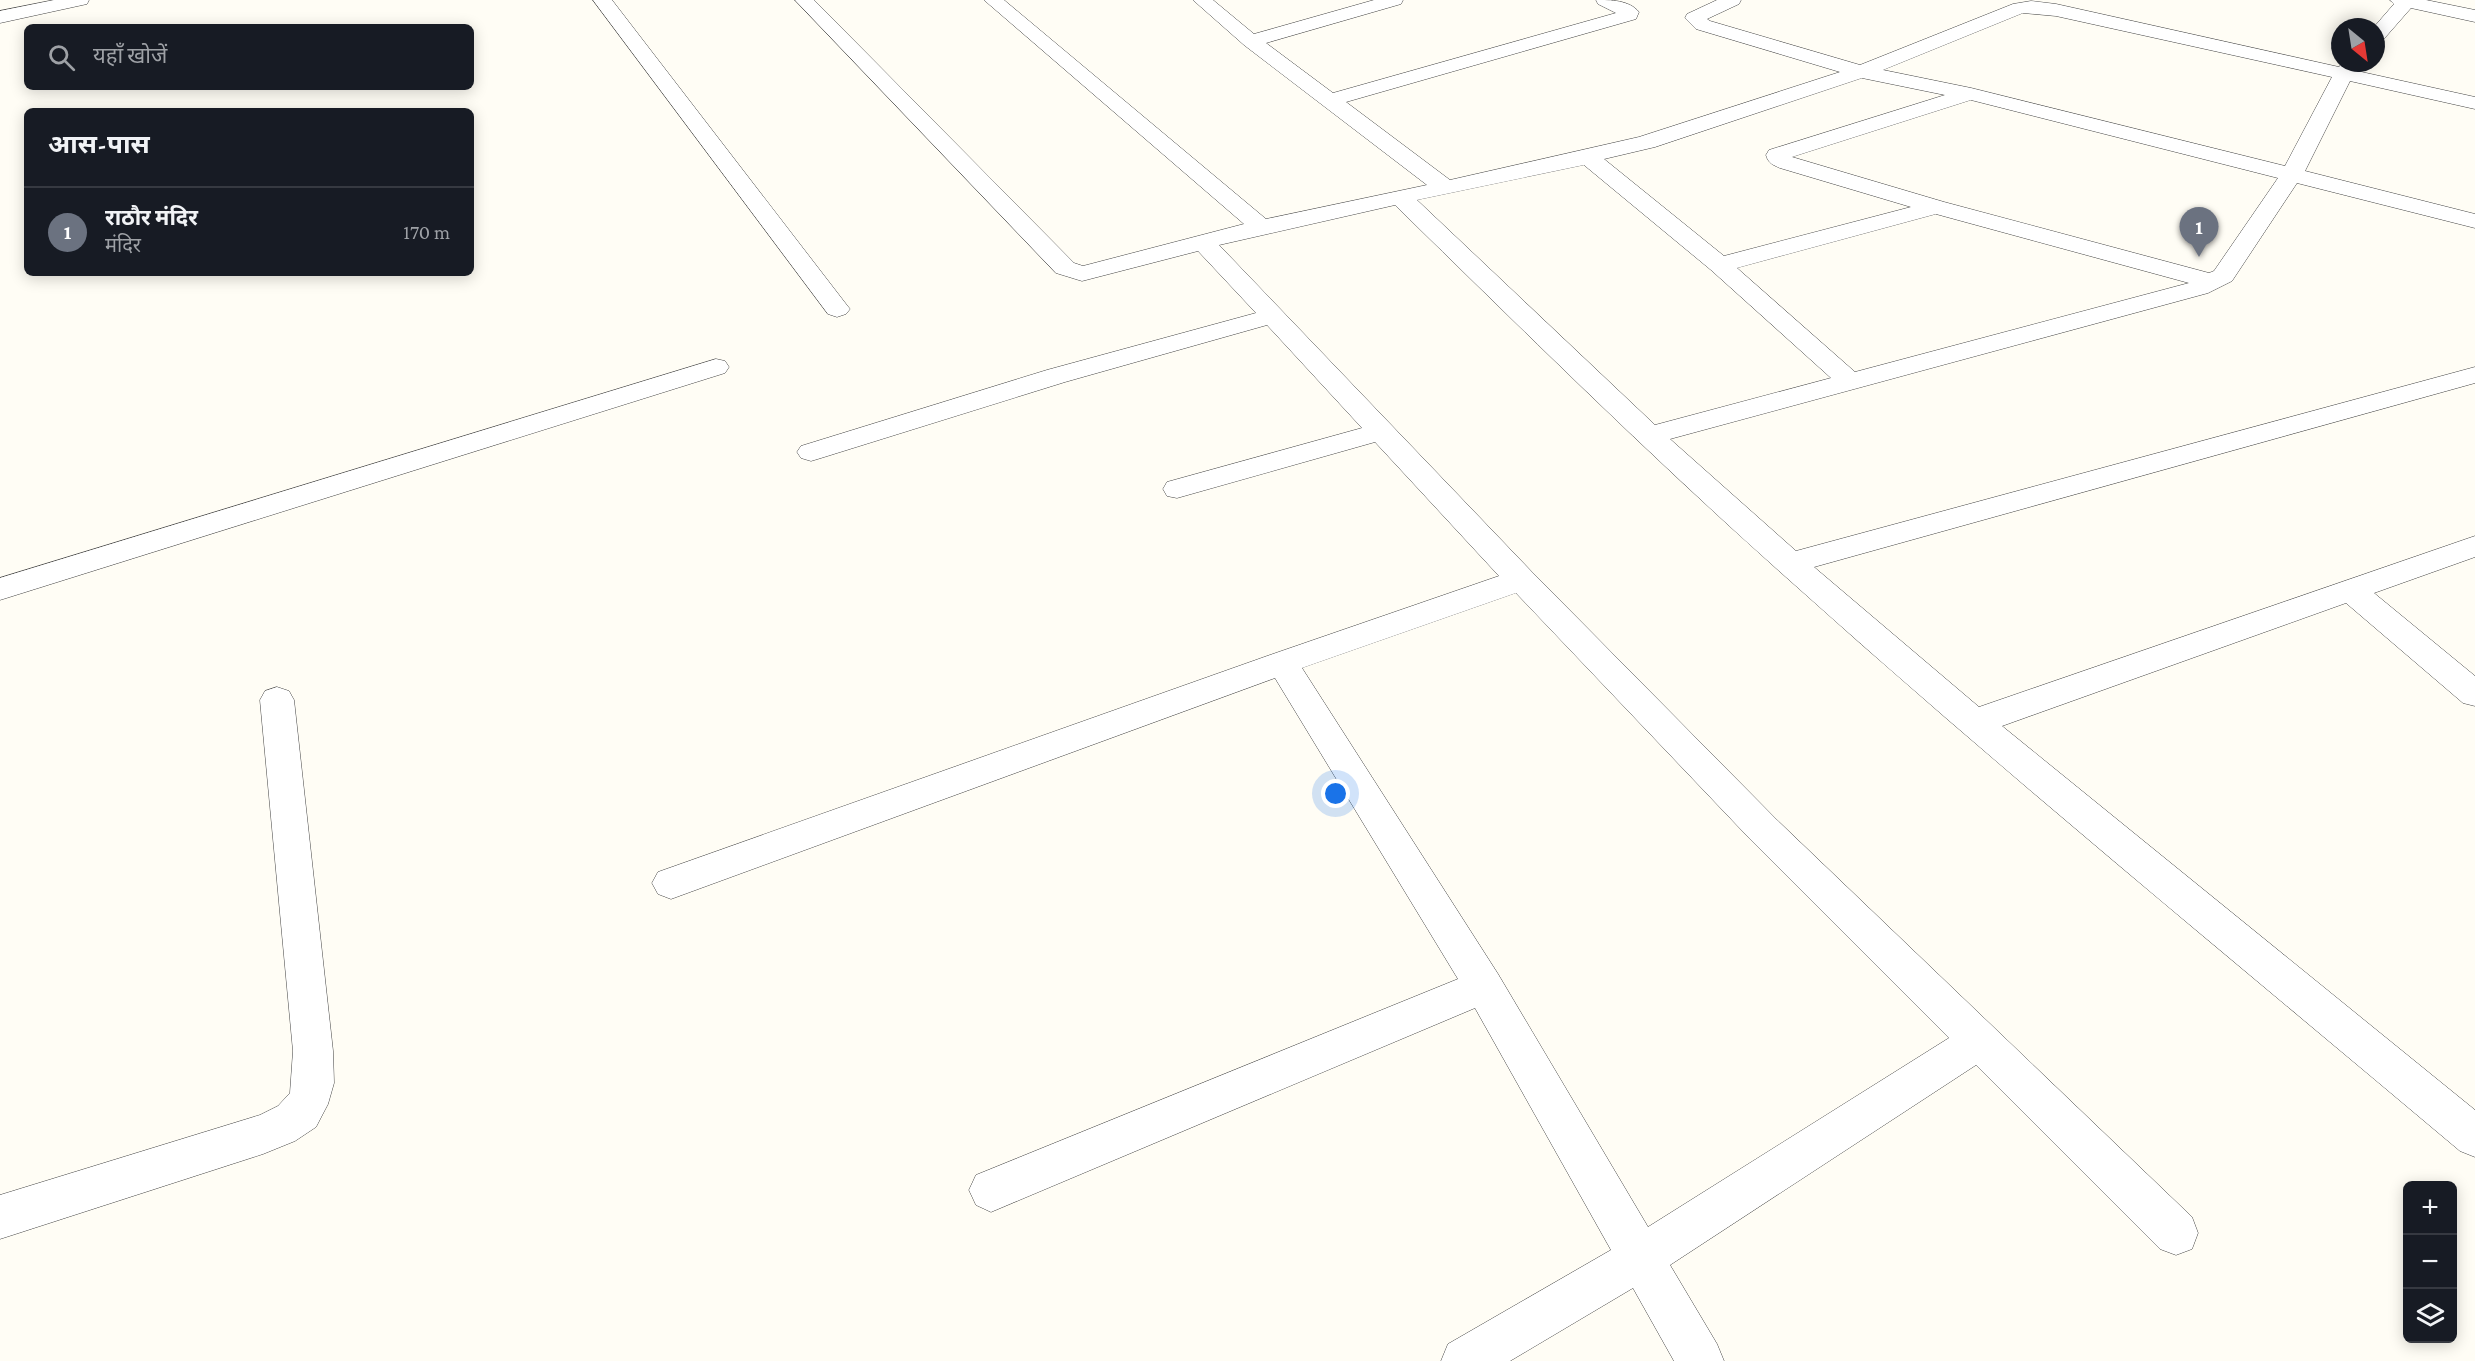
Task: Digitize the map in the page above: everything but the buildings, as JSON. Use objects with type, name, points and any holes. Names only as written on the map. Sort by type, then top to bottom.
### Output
[{"type":"street","points":[[0,17],[80,0]]},
{"type":"street","points":[[602,0],[837,309]]},
{"type":"street","points":[[804,0],[1065,268],[1082,274],[1261,227],[1588,157],[1647,142],[1861,72],[2020,8],[2056,10],[2331,64]]},
{"type":"street","points":[[993,0],[1261,227]]},
{"type":"street","points":[[1202,0],[1251,41],[1446,188]]},
{"type":"street","points":[[1251,41],[1394,0]]},
{"type":"street","points":[[1331,100],[1629,15],[1630,12],[1626,9],[1605,0]]},
{"type":"street","points":[[1732,0],[1694,18],[1703,25],[1861,72],[1971,94],[2475,221]]},
{"type":"street","points":[[2385,24],[2402,1],[2475,16]]},
{"type":"street","points":[[1648,436],[1852,383],[2199,288],[2213,282],[2223,276],[2291,176],[2347,72]]},
{"type":"street","points":[[2363,72],[2475,103]]},
{"type":"street","points":[[1971,94],[1850,130],[1777,155],[1778,159],[1936,207],[2213,282]]},
{"type":"street","points":[[1588,157],[1720,265],[1852,383]]},
{"type":"street","points":[[1401,198],[1648,436],[1789,562],[1975,722],[2475,1137]]},
{"type":"street","points":[[1720,265],[1936,207]]},
{"type":"street","points":[[1204,243],[1521,580],[1763,829],[2176,1233]]},
{"type":"street","points":[[811,452],[1056,376],[1273,316]]},
{"type":"street","points":[[0,589],[716,367]]},
{"type":"street","points":[[1789,562],[2475,375]]},
{"type":"street","points":[[1178,489],[1381,431]]},
{"type":"street","points":[[1975,722],[2475,546]]},
{"type":"street","points":[[671,883],[1282,663],[1521,580]]},
{"type":"street","points":[[2350,590],[2463,668],[2475,694]]},
{"type":"street","points":[[1282,663],[1484,986],[1639,1259],[1700,1361]]},
{"type":"street","points":[[0,1216],[263,1134],[285,1125],[306,1110],[314,1092],[313,1051],[277,700]]},
{"type":"street","points":[[991,1190],[1484,986]]},
{"type":"street","points":[[1465,1361],[1639,1259],[1979,1041]]},
{"type":"place","name":"राठौर मंदिर","points":[[2199,257]]}]
